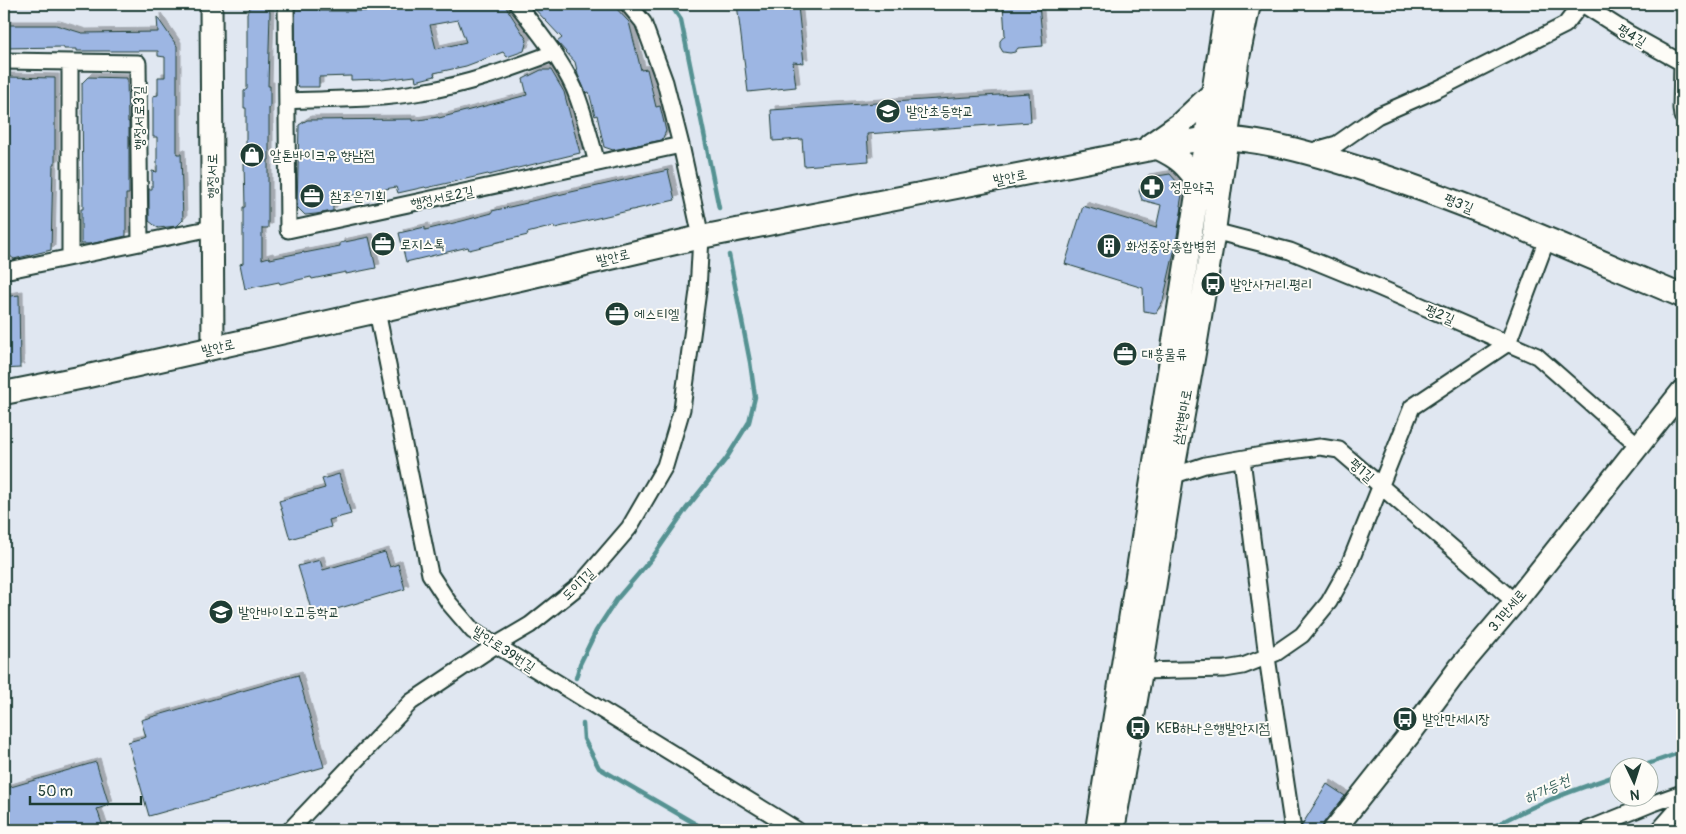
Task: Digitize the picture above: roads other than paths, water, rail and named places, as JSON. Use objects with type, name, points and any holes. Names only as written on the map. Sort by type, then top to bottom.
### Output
[{"type":"main road","name":"삼천병마로","points":[[1113,830],[1214,231],[1216,138],[1214,92],[1228,4]]},
{"type":"main road","name":"삼천병마로","points":[[1098,830],[1199,184],[1216,138],[1238,62],[1249,4]]},
{"type":"main road","points":[[1199,184],[1182,162],[1149,149],[1180,124],[1214,92]]},
{"type":"main road","name":"발안로","points":[[4,393],[213,348],[701,237],[1149,149],[1216,138]]},
{"type":"main road","name":"평3길","points":[[1216,138],[1308,152],[1424,189],[1682,296]]},
{"type":"street","name":"행정서로","points":[[211,4],[213,348]]},
{"type":"street","points":[[286,4],[287,101],[378,98],[422,92],[496,74],[553,53]]},
{"type":"street","points":[[517,4],[553,53],[572,86],[582,109],[597,163]]},
{"type":"street","points":[[628,4],[643,22],[665,82],[701,237]]},
{"type":"street","points":[[1308,152],[1338,144],[1377,116],[1565,25],[1582,4]]},
{"type":"street","name":"평4길","points":[[1582,4],[1682,64]]},
{"type":"street","name":"행정서로3길","points":[[4,61],[138,63],[140,243]]},
{"type":"street","points":[[70,62],[70,257]]},
{"type":"street","points":[[1682,64],[1682,116]]},
{"type":"street","name":"행정서로2길","points":[[287,101],[288,230],[681,145]]},
{"type":"street","points":[[4,271],[212,228]]},
{"type":"street","name":"평2길","points":[[1214,231],[1290,251],[1537,356],[1639,446]]},
{"type":"street","name":"도이1길","points":[[290,830],[411,702],[496,645],[530,626],[580,585],[629,528],[665,466],[682,409],[698,291],[701,237]]},
{"type":"street","points":[[1141,671],[1224,670],[1243,666],[1276,654],[1302,635],[1329,602],[1347,570],[1412,407],[1508,343],[1547,239]]},
{"type":"street","name":"발안로39번길","points":[[377,311],[430,574],[449,603],[472,631],[797,830]]},
{"type":"street","name":"3.1만세로","points":[[1334,830],[1460,667],[1515,602],[1682,392]]},
{"type":"street","name":"평1길","points":[[1172,476],[1205,465],[1320,446],[1339,450],[1515,602]]},
{"type":"street","points":[[1242,459],[1267,657],[1293,830]]},
{"type":"street","points":[[1587,830],[1682,793]]},
{"type":"street","points":[[1659,830],[1682,804]]},
{"type":"waterway","points":[[670,4],[681,20],[719,208]]},
{"type":"waterway","points":[[576,678],[580,664],[596,631],[617,599],[652,558],[686,509],[726,459],[749,422],[755,397],[729,255]]},
{"type":"waterway","points":[[583,724],[584,739],[599,768],[706,830]]},
{"type":"waterway","name":"하가등천","points":[[1658,760],[1682,752]]},
{"type":"waterway","name":"하가등천","points":[[1488,830],[1535,806],[1608,779]]},
{"type":"place","name":"발안초등학교","points":[[888,111]]},
{"type":"place","name":"알톤바이크유 향남점","points":[[252,155]]},
{"type":"place","name":"정문약국","points":[[1152,187]]},
{"type":"place","name":"참조은기획","points":[[312,196]]},
{"type":"place","name":"로지스톡","points":[[383,244]]},
{"type":"place","name":"화성중앙종합병원","points":[[1109,246]]},
{"type":"place","name":"발안사거리.평리","points":[[1213,284]]},
{"type":"place","name":"에스티엘","points":[[617,314]]},
{"type":"place","name":"대흥물류","points":[[1125,354]]},
{"type":"place","name":"발안바이오고등학교","points":[[221,612]]},
{"type":"place","name":"발안만세시장","points":[[1405,719]]},
{"type":"place","name":"KEB하나은행발안지점","points":[[1138,728]]}]
